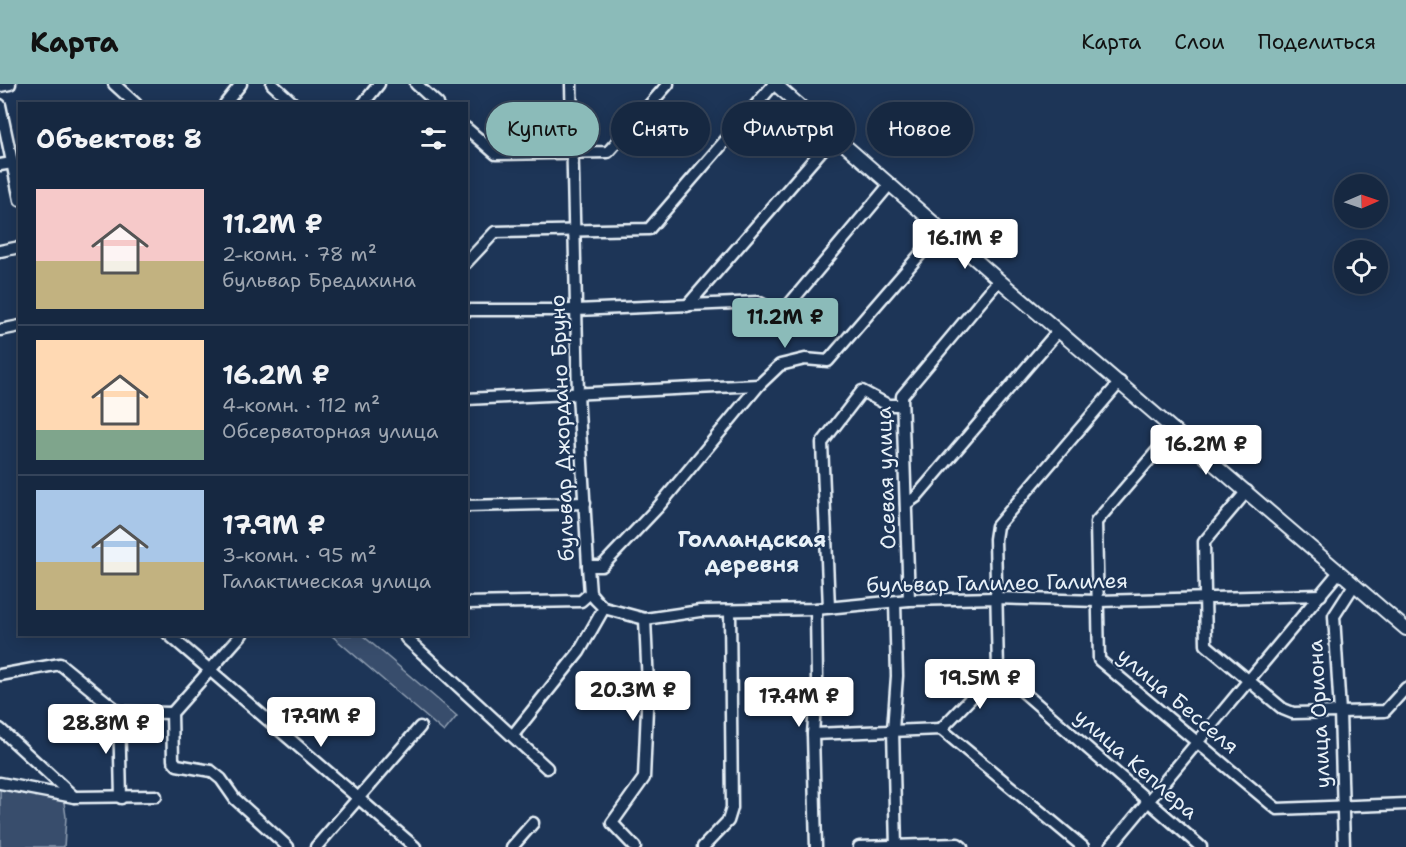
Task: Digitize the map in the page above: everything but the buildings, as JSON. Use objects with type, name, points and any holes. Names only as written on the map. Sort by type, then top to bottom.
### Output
[{"type":"main road","points":[[775,84],[796,102]]},
{"type":"main road","points":[[855,153],[1058,331],[1406,629]]},
{"type":"street","points":[[0,86],[10,84]]},
{"type":"street","points":[[114,84],[134,102]]},
{"type":"street","points":[[227,102],[241,84]]},
{"type":"street","points":[[272,84],[292,102]]},
{"type":"street","points":[[365,102],[379,84]]},
{"type":"street","points":[[416,84],[436,102]]},
{"type":"street","name":"бульвар Джордано Бруно","points":[[571,84],[572,102]]},
{"type":"street","points":[[599,153],[608,152],[668,84]]},
{"type":"street","points":[[468,260],[495,232],[649,229],[775,84]]},
{"type":"street","points":[[0,105],[18,191]]},
{"type":"street","points":[[468,130],[486,145]]},
{"type":"street","name":"бульвар Джордано Бруно","points":[[573,156],[578,394],[590,593]]},
{"type":"street","points":[[687,306],[817,156]]},
{"type":"street","points":[[0,165],[12,163]]},
{"type":"street","points":[[468,310],[576,310],[758,302],[782,314],[890,184]]},
{"type":"street","points":[[588,566],[602,566],[606,562],[659,506],[759,385],[780,365],[805,359],[828,361],[942,229]]},
{"type":"street","points":[[0,250],[18,246]]},
{"type":"street","name":"Осевая улица","points":[[909,600],[902,396],[999,280]]},
{"type":"street","points":[[0,330],[18,326]]},
{"type":"street","points":[[906,504],[916,497],[1058,331]]},
{"type":"street","points":[[941,729],[998,670],[995,598],[997,526],[1120,382]]},
{"type":"street","points":[[468,399],[759,385]]},
{"type":"street","points":[[829,607],[822,443],[862,391],[888,405],[901,405]]},
{"type":"street","name":"улица Бесселя","points":[[1175,430],[1096,522],[1099,660],[1277,809],[1406,804]]},
{"type":"street","points":[[1247,491],[1204,542],[1206,645],[1283,710],[1293,713],[1385,711],[1406,688]]},
{"type":"street","points":[[468,506],[585,503]]},
{"type":"street","points":[[1110,847],[1339,572]]},
{"type":"street","name":"улица Ориона","points":[[1344,847],[1340,712],[1334,616],[1354,585]]},
{"type":"street","points":[[468,603],[581,602],[590,593],[604,608],[579,652],[513,735]]},
{"type":"street","name":"бульвар Галилео Галилея","points":[[604,608],[645,619],[700,611],[816,609],[909,600],[995,598],[1098,601],[1321,595]]},
{"type":"street","points":[[895,602],[897,676],[893,730],[896,846]]},
{"type":"street","points":[[816,609],[817,679],[813,734],[816,847]]},
{"type":"street","points":[[703,847],[728,821],[732,808],[730,611]]},
{"type":"street","points":[[636,847],[612,823],[644,778],[648,685],[645,619]]},
{"type":"street","points":[[170,636],[415,847]]},
{"type":"street","points":[[240,636],[172,713],[173,760],[177,765],[211,771],[221,779],[235,799],[288,847]]},
{"type":"street","points":[[407,636],[547,768]]},
{"type":"street","points":[[0,675],[60,664],[119,712],[172,713]]},
{"type":"street","name":"улица Кеплера","points":[[998,670],[1201,847]]},
{"type":"street","points":[[119,712],[121,798]]},
{"type":"street","points":[[316,847],[420,727]]},
{"type":"street","points":[[0,729],[74,797]]},
{"type":"street","points":[[813,734],[941,729],[1083,847]]},
{"type":"street","points":[[0,783],[74,797],[156,796]]},
{"type":"street","points":[[512,847],[533,823]]},
{"type":"street","points":[[859,847],[958,844],[962,847]]},
{"type":"shaded area","points":[[332,636],[363,636],[457,716],[444,732]]},
{"type":"shaded area","points":[[0,783],[63,795],[66,817],[64,847],[0,847]]},
{"type":"district","name":"Голландская деревня","points":[[752,552]]}]
